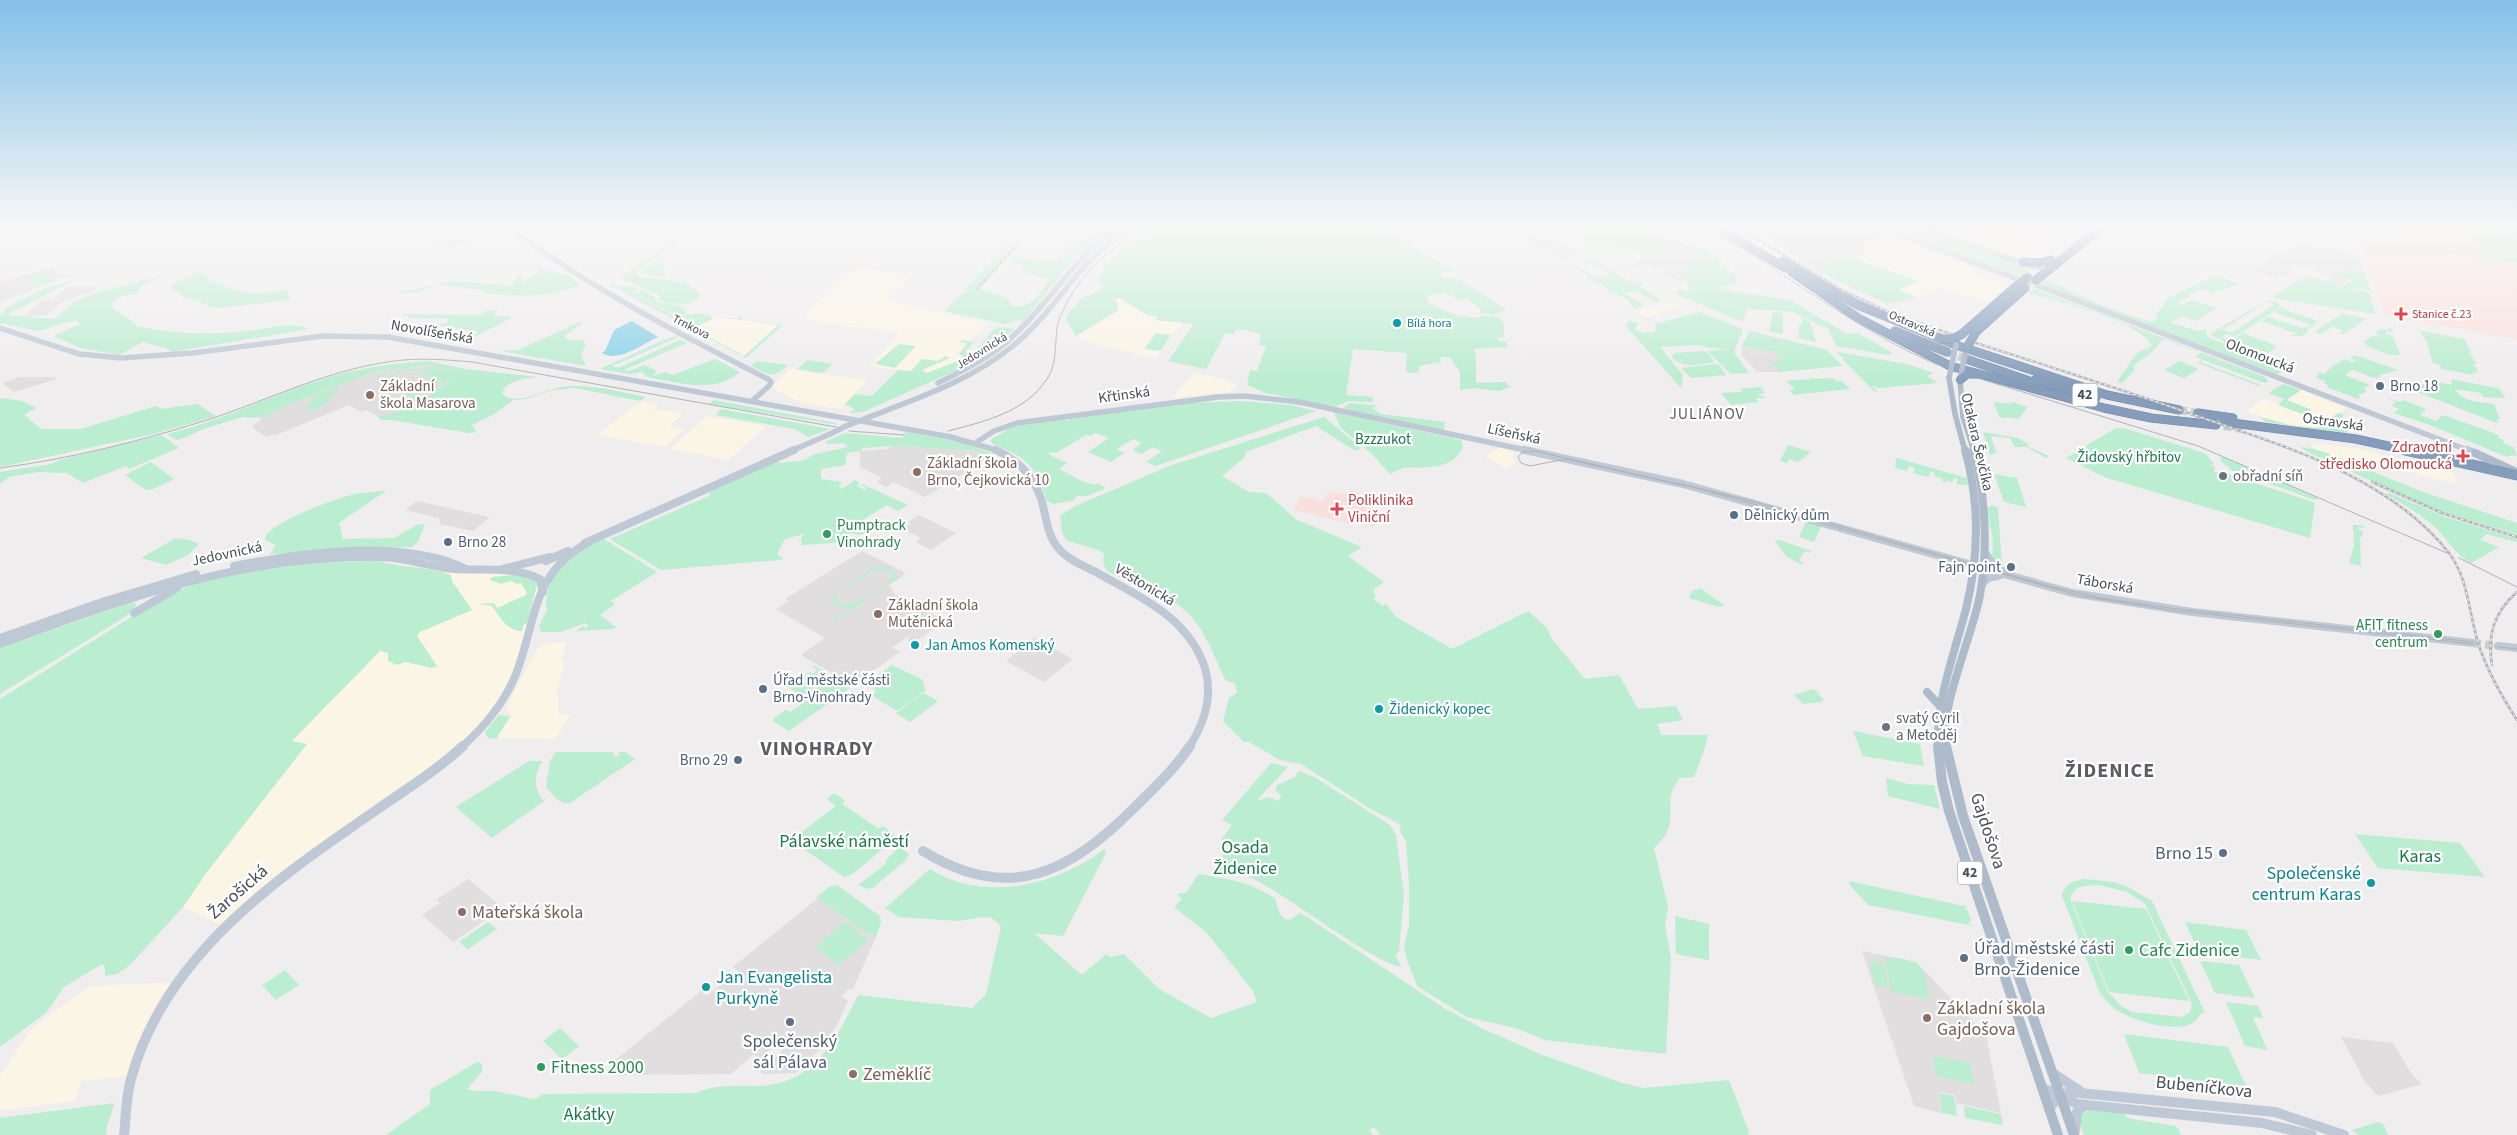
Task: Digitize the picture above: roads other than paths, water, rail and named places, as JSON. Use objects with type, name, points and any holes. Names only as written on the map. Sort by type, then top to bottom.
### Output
[{"type":"highway","name":"42","points":[[1800,278],[1848,312],[1950,366],[2050,394],[2151,418],[2222,425]]},
{"type":"highway","name":"Ostravská","points":[[1802,278],[1865,317],[1951,349]]},
{"type":"highway","name":"Ostravská","points":[[1809,278],[1863,312],[1951,349]]},
{"type":"highway","name":"42","points":[[1811,278],[1858,305],[1939,339],[1951,349],[1967,355],[2104,400],[2145,410],[2207,420]]},
{"type":"highway","points":[[1939,339],[1953,339],[2020,284],[2032,278]]},
{"type":"highway","name":"Otakara Ševčíka","points":[[1967,355],[1976,332],[2020,284]]},
{"type":"highway","name":"Otakara Ševčíka","points":[[1951,349],[1964,331]]},
{"type":"highway","name":"42","points":[[1967,355],[2055,378],[2127,400],[2179,410]]},
{"type":"highway","name":"Ostravská","points":[[1967,355],[2110,406],[2222,425],[2356,439],[2436,457]]},
{"type":"highway","points":[[1960,381],[1969,374],[1979,374]]},
{"type":"highway","name":"42","points":[[2198,413],[2350,436],[2517,474]]},
{"type":"highway","name":"Ostravská","points":[[2242,429],[2316,438],[2436,457]]},
{"type":"highway","name":"42","points":[[2436,457],[2517,480]]},
{"type":"main road","name":"Otakara Ševčíka","points":[[1951,349],[1949,378],[1956,414],[1972,470],[1976,497],[1973,566]]},
{"type":"main road","name":"Otakara Ševčíka","points":[[1967,355],[1960,369],[1960,381],[1963,417],[1980,472],[1986,552],[1984,569]]},
{"type":"main road","points":[[2475,453],[2517,468]]},
{"type":"main road","points":[[2475,453],[2517,474]]},
{"type":"main road","name":"Gajdošova","points":[[1973,566],[1964,618],[1939,705],[1936,742],[1945,796],[2043,1088]]},
{"type":"main road","name":"Gajdošova","points":[[1984,569],[1982,584],[1950,702],[1945,742],[1963,816],[2059,1097]]},
{"type":"main road","points":[[1927,692],[1939,705]]},
{"type":"main road","name":"42","points":[[2043,1088],[2058,1135]]},
{"type":"main road","name":"42","points":[[2059,1097],[2075,1135]]},
{"type":"street","name":"Trnkova","points":[[580,278],[618,301],[768,379],[771,382],[770,385],[752,401]]},
{"type":"street","name":"Jedovnická","points":[[859,420],[977,363],[1025,330],[1066,278]]},
{"type":"street","name":"Jedovnická","points":[[489,572],[513,570],[554,558],[983,366],[1002,354],[1071,278]]},
{"type":"street","points":[[2005,278],[2020,284]]},
{"type":"street","name":"Olomoucká","points":[[2045,278],[2475,453]]},
{"type":"street","name":"Novolíšeňská","points":[[0,328],[29,334],[77,353],[120,358],[174,355],[309,335],[374,335],[859,420]]},
{"type":"street","name":"Křtinská","points":[[977,442],[1005,427],[1036,420],[1181,400],[1229,396],[1280,399]]},
{"type":"street","name":"Líšeňská","points":[[1280,399],[1583,462],[1742,499]]},
{"type":"street","points":[[886,425],[879,418],[888,410]]},
{"type":"street","name":"Věstonická","points":[[859,420],[977,442],[1008,454],[1027,471],[1040,493],[1050,535],[1064,553],[1157,607],[1186,632],[1200,653],[1205,668],[1208,688],[1206,705],[1198,734],[1178,765],[1098,842],[1077,858],[1045,872],[1003,878],[960,872],[923,851]]},
{"type":"street","name":"Táborská","points":[[1742,499],[2072,593],[2130,603],[2473,643]]},
{"type":"street","name":"Jedovnická","points":[[489,572],[536,561],[589,542]]},
{"type":"street","points":[[554,570],[572,552],[589,542]]},
{"type":"street","name":"Jedovnická","points":[[0,638],[143,589],[181,578],[258,561],[352,552],[422,555],[460,564],[466,569]]},
{"type":"street","points":[[1986,552],[1993,565],[2006,575]]},
{"type":"street","name":"Jedovnická","points":[[0,644],[160,589],[200,578],[274,564],[337,558],[392,558],[489,572],[535,576],[540,579],[543,592]]},
{"type":"street","points":[[543,592],[554,570],[556,563],[554,558]]},
{"type":"street","points":[[543,592],[544,578],[554,558]]},
{"type":"street","points":[[1982,584],[1988,578],[2006,575]]},
{"type":"street","points":[[181,578],[160,589],[134,613],[155,600],[200,578]]},
{"type":"street","points":[[143,589],[160,589]]},
{"type":"street","points":[[155,600],[160,593],[160,589]]},
{"type":"street","name":"Žarošická","points":[[124,1135],[129,1088],[144,1041],[152,1023],[177,982],[206,946],[237,913],[266,889],[419,780],[467,743],[499,704],[512,682],[543,592]]},
{"type":"street","points":[[121,601],[137,601],[140,606]]},
{"type":"street","points":[[2498,646],[2517,648]]},
{"type":"street","points":[[2052,1072],[2084,1098],[2077,1112],[2075,1135]]},
{"type":"street","name":"Bubeníčkova","points":[[2043,1088],[2059,1097],[2200,1103],[2275,1112],[2344,1135]]},
{"type":"street","points":[[2049,1109],[2059,1097]]},
{"type":"street","name":"Bubeníčkova","points":[[2084,1098],[2284,1127],[2312,1135]]},
{"type":"water","points":[[632,321],[658,337],[638,348],[616,356],[602,353],[605,351],[614,330]]},
{"type":"tunnel","points":[[2019,279],[2036,285]]},
{"type":"tunnel","points":[[1947,352],[1966,359]]},
{"type":"tunnel","points":[[2179,410],[2198,413]]},
{"type":"tunnel","points":[[2207,420],[2225,422]]},
{"type":"tunnel","points":[[2224,426],[2242,429]]},
{"type":"tunnel","points":[[2473,643],[2498,646]]},
{"type":"tram line","points":[[948,431],[1003,414],[1028,400],[1038,390],[1047,379],[1053,366],[1059,320],[1069,299],[1083,278]]},
{"type":"tram line","points":[[1787,278],[1880,336],[1943,367]]},
{"type":"tram line","points":[[0,468],[52,460],[131,442],[231,412],[328,376],[378,363],[413,359],[472,362],[836,427]]},
{"type":"tram line","points":[[1971,376],[2198,446],[2447,553]]},
{"type":"tram line","points":[[849,431],[904,435]]},
{"type":"tram line","points":[[1535,451],[1660,480],[1566,459],[1530,466],[1521,463],[1518,457],[1523,452],[1535,451]]},
{"type":"tram line","points":[[1660,480],[1693,487]]},
{"type":"tram line","points":[[1693,487],[1752,501],[2049,586],[2101,598],[2170,608],[2473,642]]},
{"type":"tram line","points":[[1693,487],[2081,596],[2170,610],[2473,644]]},
{"type":"tram line","points":[[2459,558],[2517,587]]},
{"type":"tram line","points":[[2498,647],[2517,649]]},
{"type":"railway","points":[[978,288],[987,278]]},
{"type":"railway","points":[[1822,278],[1842,290],[1884,310],[1953,335]]},
{"type":"railway","points":[[1973,342],[2146,398],[2270,441],[2336,469],[2368,485],[2398,504],[2425,527],[2456,563],[2465,586],[2479,646],[2496,684],[2517,720]]},
{"type":"railway","points":[[2372,482],[2442,513],[2517,537]]},
{"type":"railway","points":[[2492,665],[2491,644],[2494,625],[2503,608],[2517,592]]},
{"type":"place","name":"Stanice č.23","points":[[2401,314]]},
{"type":"place","name":"Bílá hora","points":[[1397,323]]},
{"type":"place","name":"Brno 18","points":[[2380,386]]},
{"type":"place","name":"Základní škola Masarova","points":[[370,395]]},
{"type":"place","name":"Zdravotní středisko Olomoucká","points":[[2463,456]]},
{"type":"place","name":"Základní škola Brno, Čejkovická 10","points":[[917,472]]},
{"type":"place","name":"obřadní síň","points":[[2223,476]]},
{"type":"place","name":"Poliklinika Viniční","points":[[1337,509]]},
{"type":"place","name":"Dělnický dům","points":[[1734,515]]},
{"type":"place","name":"Pumptrack Vinohrady","points":[[827,534]]},
{"type":"place","name":"Brno 28","points":[[448,542]]},
{"type":"place","name":"Fajn point","points":[[2011,567]]},
{"type":"place","name":"Základní škola Mutěnická","points":[[878,614]]},
{"type":"place","name":"AFIT fitness centrum","points":[[2438,634]]},
{"type":"place","name":"Jan Amos Komenský","points":[[915,645]]},
{"type":"place","name":"Úřad městské části Brno-Vinohrady","points":[[763,689]]},
{"type":"place","name":"Židenický kopec","points":[[1379,709]]},
{"type":"place","name":"svatý Cyril a Metoděj","points":[[1886,727]]},
{"type":"place","name":"Brno 29","points":[[738,760]]},
{"type":"place","name":"Brno 15","points":[[2223,853]]},
{"type":"place","name":"Společenské centrum Karas","points":[[2371,883]]},
{"type":"place","name":"Mateřská škola","points":[[462,912]]},
{"type":"place","name":"Cafc Zidenice","points":[[2129,950]]},
{"type":"place","name":"Úřad městské části Brno-Židenice","points":[[1964,958]]},
{"type":"place","name":"Jan Evangelista Purkyně","points":[[706,987]]},
{"type":"place","name":"Základní škola Gajdošova","points":[[1927,1018]]},
{"type":"place","name":"Společenský sál Pálava","points":[[790,1022]]},
{"type":"place","name":"Fitness 2000","points":[[541,1067]]},
{"type":"place","name":"Zeměklíč","points":[[853,1074]]},
{"type":"district","name":"JULIÁNOV","points":[[1707,414]]},
{"type":"district","name":"VINOHRADY","points":[[817,749]]},
{"type":"district","name":"ŽIDENICE","points":[[2110,771]]},
{"type":"park label","name":"Bzzzukot","points":[[1383,439]]},
{"type":"park label","name":"Židovský hřbitov","points":[[2129,457]]},
{"type":"park label","name":"Pálavské náměstí","points":[[844,841]]},
{"type":"park label","name":"Karas","points":[[2420,856]]},
{"type":"park label","name":"Osada Židenice","points":[[1245,858]]},
{"type":"park label","name":"Akátky","points":[[589,1114]]}]
